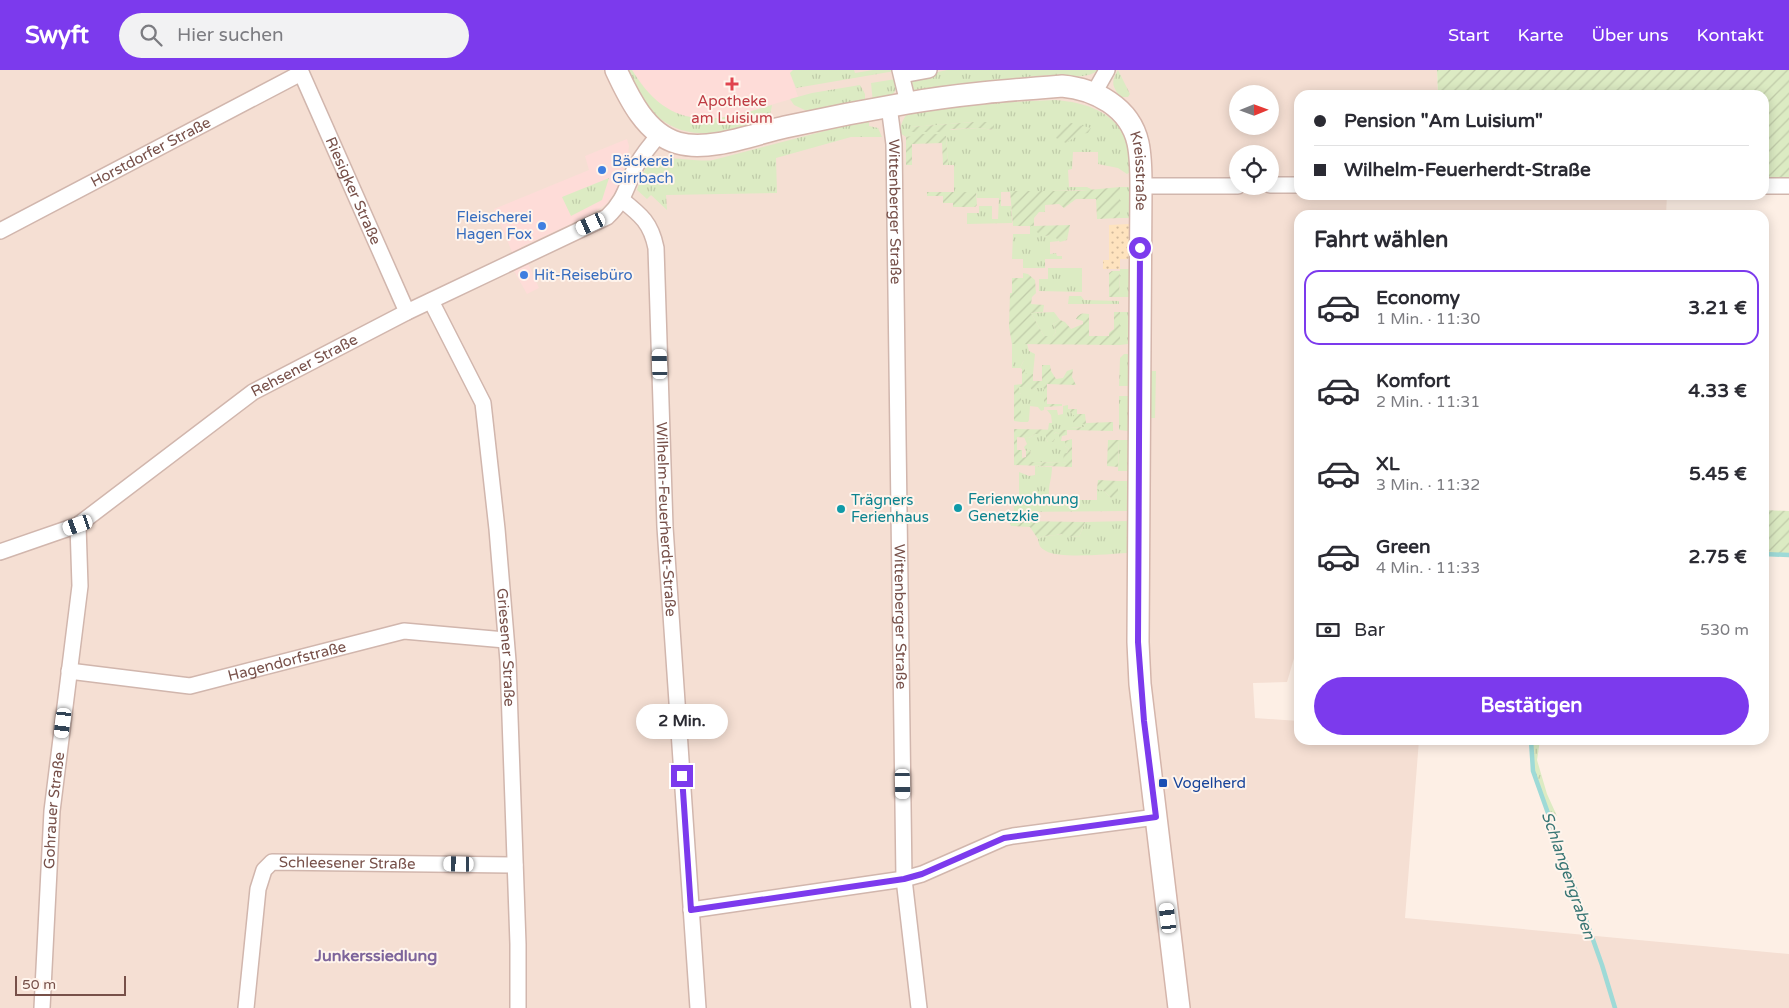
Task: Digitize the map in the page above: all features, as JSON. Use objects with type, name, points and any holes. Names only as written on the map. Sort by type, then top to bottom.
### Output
[{"type":"main road","points":[[616,70],[637,110],[648,124],[660,134]]},
{"type":"main road","name":"Kreisstraße","points":[[660,134],[677,143],[688,145],[709,144],[787,126],[898,105],[964,95],[1062,86],[1094,92],[1113,104],[1132,127],[1138,140],[1141,186],[1138,642],[1144,721],[1179,1008]]},
{"type":"street","points":[[901,72],[929,70]]},
{"type":"street","points":[[1094,92],[1107,70]]},
{"type":"street","name":"Horstdorfer Straße","points":[[0,231],[301,71]]},
{"type":"street","name":"Riesigker Straße","points":[[301,71],[407,312]]},
{"type":"street","name":"Wittenberger Straße","points":[[901,72],[894,144],[904,879],[918,1008]]},
{"type":"street","points":[[622,200],[643,154],[660,134]]},
{"type":"street","points":[[1279,185],[1294,185]]},
{"type":"street","points":[[1141,186],[1229,186]]},
{"type":"street","points":[[1769,186],[1789,186]]},
{"type":"street","name":"Rehsener Straße","points":[[0,552],[78,525],[253,392],[407,312],[606,217],[617,208],[622,200]]},
{"type":"street","name":"Wilhelm-Feuerherdt-Straße","points":[[622,200],[650,225],[656,248],[665,527],[698,1008]]},
{"type":"street","name":"Griesener Straße","points":[[431,301],[483,403],[497,529],[508,661],[518,1008]]},
{"type":"street","name":"Gohrauer Straße","points":[[42,1008],[52,811],[80,586],[78,525]]},
{"type":"street","name":"Hagendorfstraße","points":[[69,670],[190,686],[404,631],[505,640]]},
{"type":"street","points":[[691,910],[904,879],[922,874],[1004,838],[1156,817]]},
{"type":"street","name":"Schleesener Straße","points":[[246,1008],[258,889],[264,870],[272,862],[515,865]]},
{"type":"shaded area","points":[[0,70],[1437,70],[1438,90],[1294,90],[1294,200],[1667,200],[1666,210],[1294,210],[1294,658],[1287,682],[1253,683],[1255,718],[1294,721],[1294,745],[1419,745],[1405,918],[1789,954],[1789,1008],[0,1008]]},
{"type":"shaded area","points":[[632,70],[793,70],[790,73],[798,97],[737,115],[699,119],[672,111],[659,103],[649,94]]},
{"type":"shaded area","points":[[627,139],[629,146],[628,155],[623,170],[625,180],[606,204],[590,215],[521,247],[539,288],[527,294],[509,262],[515,259],[494,209],[589,170],[585,156]]},
{"type":"green space","points":[[626,70],[632,70],[646,90],[661,104],[676,113],[693,118],[711,118],[730,116],[772,105],[770,114],[765,122],[754,126],[713,133],[686,131],[660,119],[648,107]]},
{"type":"green space","points":[[793,70],[854,70],[855,73],[873,70],[895,71],[796,88],[790,73]]},
{"type":"green space","points":[[947,70],[1098,70],[1083,76],[1036,76],[914,91],[912,82],[915,77]]},
{"type":"green space","points":[[1118,70],[1130,94],[1128,97],[1120,97],[1114,87],[1113,81]]},
{"type":"green space","points":[[1437,70],[1789,70],[1789,180],[1769,179],[1769,90],[1438,90]]},
{"type":"green space","points":[[896,79],[897,85],[894,93],[887,98],[873,103],[871,83]]},
{"type":"green space","points":[[860,85],[865,94],[865,104],[809,112],[794,105],[790,99],[812,93]]},
{"type":"green space","points":[[1055,100],[1088,106],[1108,117],[1123,133],[1128,144],[1132,171],[1127,174],[1118,168],[1098,164],[1098,152],[1073,152],[1072,169],[1068,170],[1069,187],[1087,187],[1093,190],[1001,192],[1001,206],[1011,206],[1012,223],[967,224],[967,213],[979,213],[979,206],[992,206],[992,219],[998,219],[999,198],[977,198],[976,192],[954,192],[954,165],[948,165],[946,136],[931,134],[906,137],[900,133],[903,120],[911,111],[966,104]],"holes":[[[993,122],[993,130],[979,128],[917,132],[911,127]]]},
{"type":"green space","points":[[869,122],[869,126],[878,128],[882,137],[851,137],[776,158],[777,193],[666,195],[667,210],[651,195],[647,199],[637,190],[644,171],[653,161],[669,158],[713,160],[840,127]]},
{"type":"green space","points":[[993,122],[994,130],[979,128],[952,129],[944,132],[910,132],[911,127]]},
{"type":"green space","points":[[1067,122],[1091,128],[1088,133],[1080,134],[1066,143],[1056,138],[1056,130],[1068,126]]},
{"type":"green space","points":[[920,134],[941,134],[946,136],[948,165],[943,165],[942,143],[912,144],[912,165],[906,165],[906,137]]},
{"type":"green space","points":[[609,178],[602,200],[571,216],[562,197]]},
{"type":"green space","points":[[1120,187],[1130,187],[1130,218],[1120,218]]},
{"type":"green space","points":[[1120,187],[1120,218],[1097,219],[1096,199],[1076,199],[1064,208],[1059,204],[1045,205],[1045,212],[1039,212],[1034,218],[1034,226],[1013,226],[1010,191],[1078,191]]},
{"type":"green space","points":[[927,192],[976,192],[977,205],[975,207],[953,207],[953,203],[943,203],[943,196],[927,196]]},
{"type":"green space","points":[[1070,225],[1067,240],[1060,242],[1053,236],[1041,236],[1034,229],[1034,226]]},
{"type":"green space","points":[[1030,226],[1034,226],[1046,236],[1051,234],[1055,236],[1059,241],[1050,242],[1050,254],[1056,253],[1057,256],[1062,256],[1062,259],[1045,259],[1045,268],[1023,268],[1023,259],[1012,259],[1013,234],[1030,234]]},
{"type":"green space","points":[[1048,268],[1082,268],[1082,292],[1039,291],[1039,279],[1048,279]]},
{"type":"green space","points":[[1120,269],[1129,269],[1129,297],[1119,297]]},
{"type":"green space","points":[[1120,271],[1119,297],[1109,297],[1109,273]]},
{"type":"green space","points":[[1023,273],[1028,274],[1035,280],[1036,293],[1032,297],[1031,304],[1044,305],[1043,312],[1031,313],[1044,336],[1053,336],[1056,332],[1053,324],[1060,320],[1065,322],[1071,329],[1083,324],[1083,321],[1076,319],[1077,317],[1089,314],[1089,336],[1109,336],[1109,333],[1114,329],[1114,312],[1120,312],[1120,345],[1012,344],[1009,327],[1012,278],[1023,278]]},
{"type":"green space","points":[[1069,296],[1081,296],[1084,300],[1119,301],[1119,304],[1068,304]]},
{"type":"green space","points":[[1054,312],[1060,320],[1053,324],[1056,332],[1053,336],[1044,336],[1031,313]]},
{"type":"green space","points":[[1120,312],[1129,312],[1128,344],[1120,345]]},
{"type":"green space","points":[[1012,344],[1027,344],[1029,351],[1035,354],[1033,374],[1025,374],[1024,360],[1020,368],[1012,368]]},
{"type":"green space","points":[[1124,354],[1128,354],[1128,386],[1119,386],[1120,358]]},
{"type":"green space","points":[[1024,360],[1028,361],[1025,367],[1025,374],[1033,374],[1033,381],[1042,381],[1042,365],[1050,365],[1056,379],[1063,378],[1067,371],[1073,369],[1072,377],[1076,385],[1047,384],[1047,404],[1062,404],[1062,406],[1044,407],[1044,388],[1032,390],[1030,387],[1019,387],[1019,393],[1021,394],[1021,422],[1014,421],[1014,385],[1022,384],[1022,369],[1020,368]]},
{"type":"green space","points":[[1156,371],[1155,418],[1150,418],[1147,373]]},
{"type":"green space","points":[[1019,387],[1031,387],[1032,390],[1044,388],[1044,410],[1041,411],[1038,407],[1030,406],[1028,422],[1021,422],[1021,394],[1019,393]]},
{"type":"green space","points":[[1119,396],[1129,396],[1128,431],[1119,430]]},
{"type":"green space","points":[[1068,405],[1068,409],[1071,409],[1070,412],[1074,415],[1075,424],[1084,424],[1085,427],[1070,428],[1070,430],[1048,430],[1049,423],[1052,423],[1051,415],[1047,410],[1057,410],[1058,415],[1063,414],[1063,406]]},
{"type":"green space","points":[[1071,409],[1077,409],[1077,414],[1085,414],[1086,423],[1113,422],[1113,431],[1070,430],[1070,428],[1085,427],[1084,424],[1075,424],[1073,422],[1074,415],[1070,412]]},
{"type":"green space","points":[[1014,429],[1067,430],[1067,435],[1062,436],[1061,441],[1059,441],[1059,434],[1056,432],[1053,442],[1048,442],[1046,434],[1035,434],[1029,438],[1017,437],[1017,450],[1022,450],[1022,458],[1026,457],[1026,451],[1030,450],[1032,462],[1063,463],[1066,462],[1063,460],[1064,453],[1067,453],[1069,449],[1065,446],[1065,441],[1072,439],[1072,467],[1014,465]]},
{"type":"green space","points":[[1056,432],[1059,434],[1059,441],[1065,441],[1065,446],[1069,449],[1067,453],[1064,453],[1067,462],[1031,462],[1030,450],[1026,451],[1024,447],[1027,444],[1024,437],[1029,438],[1035,434],[1046,434],[1048,442],[1053,442]]},
{"type":"green space","points":[[1108,440],[1119,440],[1118,467],[1107,466]]},
{"type":"green space","points":[[1119,440],[1128,440],[1128,471],[1118,471]]},
{"type":"green space","points":[[1035,466],[1052,467],[1049,497],[1074,497],[1074,500],[1097,500],[1097,489],[1103,490],[1111,498],[1117,498],[1118,481],[1128,481],[1127,511],[1014,512],[1013,498],[1019,498],[1019,472],[1029,476],[1035,475]]},
{"type":"green space","points":[[1098,480],[1118,481],[1118,498],[1111,498],[1103,490],[1097,489]]},
{"type":"green space","points":[[1769,510],[1789,511],[1789,555],[1769,554]]},
{"type":"green space","points":[[1009,521],[1085,522],[1079,537],[1065,538],[1062,534],[1038,539],[1030,527],[1011,526]]},
{"type":"green space","points":[[1128,521],[1127,553],[1062,555],[1044,550],[1038,541],[1038,539],[1044,536],[1063,534],[1065,537],[1079,537],[1085,522]]},
{"type":"green space","points":[[1531,745],[1539,745],[1537,760],[1547,794],[1557,816],[1547,810],[1533,771]]},
{"type":"sand","points":[[1129,224],[1130,259],[1120,259],[1120,269],[1103,269],[1103,260],[1109,260],[1109,225]]},
{"type":"waterway","name":"Schlangengraben","points":[[1769,554],[1789,555]]},
{"type":"waterway","name":"Schlangengraben","points":[[1531,745],[1533,771],[1602,965],[1615,1008]]},
{"type":"place","name":"Apotheke am Luisium","points":[[732,84]]},
{"type":"place","name":"Bäckerei Girrbach","points":[[602,170]]},
{"type":"place","name":"Fleischerei Hagen Fox","points":[[542,226]]},
{"type":"place","name":"Hit-Reisebüro","points":[[524,275]]},
{"type":"place","name":"Ferienwohnung Genetzkie","points":[[958,508]]},
{"type":"place","name":"Trägners Ferienhaus","points":[[841,509]]},
{"type":"place","name":"Vogelherd","points":[[1163,783]]},
{"type":"district","name":"Junkerssiedlung","points":[[376,955]]},
{"type":"route","points":[[682,776],[691,910],[904,879],[922,874],[1004,838],[1156,817],[1140,684],[1138,642],[1140,248]]}]
